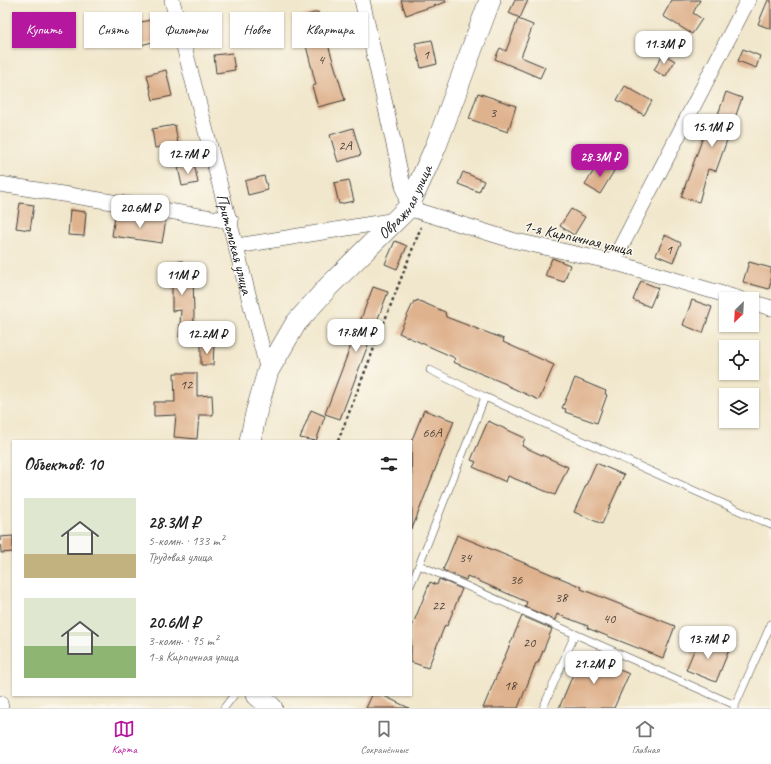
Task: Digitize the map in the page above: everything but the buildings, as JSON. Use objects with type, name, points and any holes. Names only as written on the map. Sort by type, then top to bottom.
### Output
[{"type":"street","name":"Притомская улица","points":[[172,0],[237,246],[268,371]]},
{"type":"street","points":[[362,0],[410,214]]},
{"type":"street","name":"Овражная улица","points":[[268,371],[296,323],[328,286],[410,214],[490,0]]},
{"type":"street","points":[[613,262],[748,0]]},
{"type":"street","points":[[0,184],[230,222]]},
{"type":"street","name":"1-я Кирпичная улица","points":[[237,246],[410,214],[512,240],[613,262],[719,293]]},
{"type":"street","points":[[759,304],[771,308]]},
{"type":"street","points":[[250,440],[256,412],[268,371]]},
{"type":"street","points":[[258,696],[272,708]]},
{"type":"street","points":[[0,703],[1,708]]},
{"type":"lane","points":[[430,370],[485,397],[771,525]]},
{"type":"lane","points":[[412,582],[485,397]]},
{"type":"lane","points":[[419,566],[575,634],[734,707],[771,624]]},
{"type":"lane","points":[[543,708],[575,634]]},
{"type":"lane","points":[[224,708],[233,696]]},
{"type":"path","points":[[338,440],[410,214]]}]
